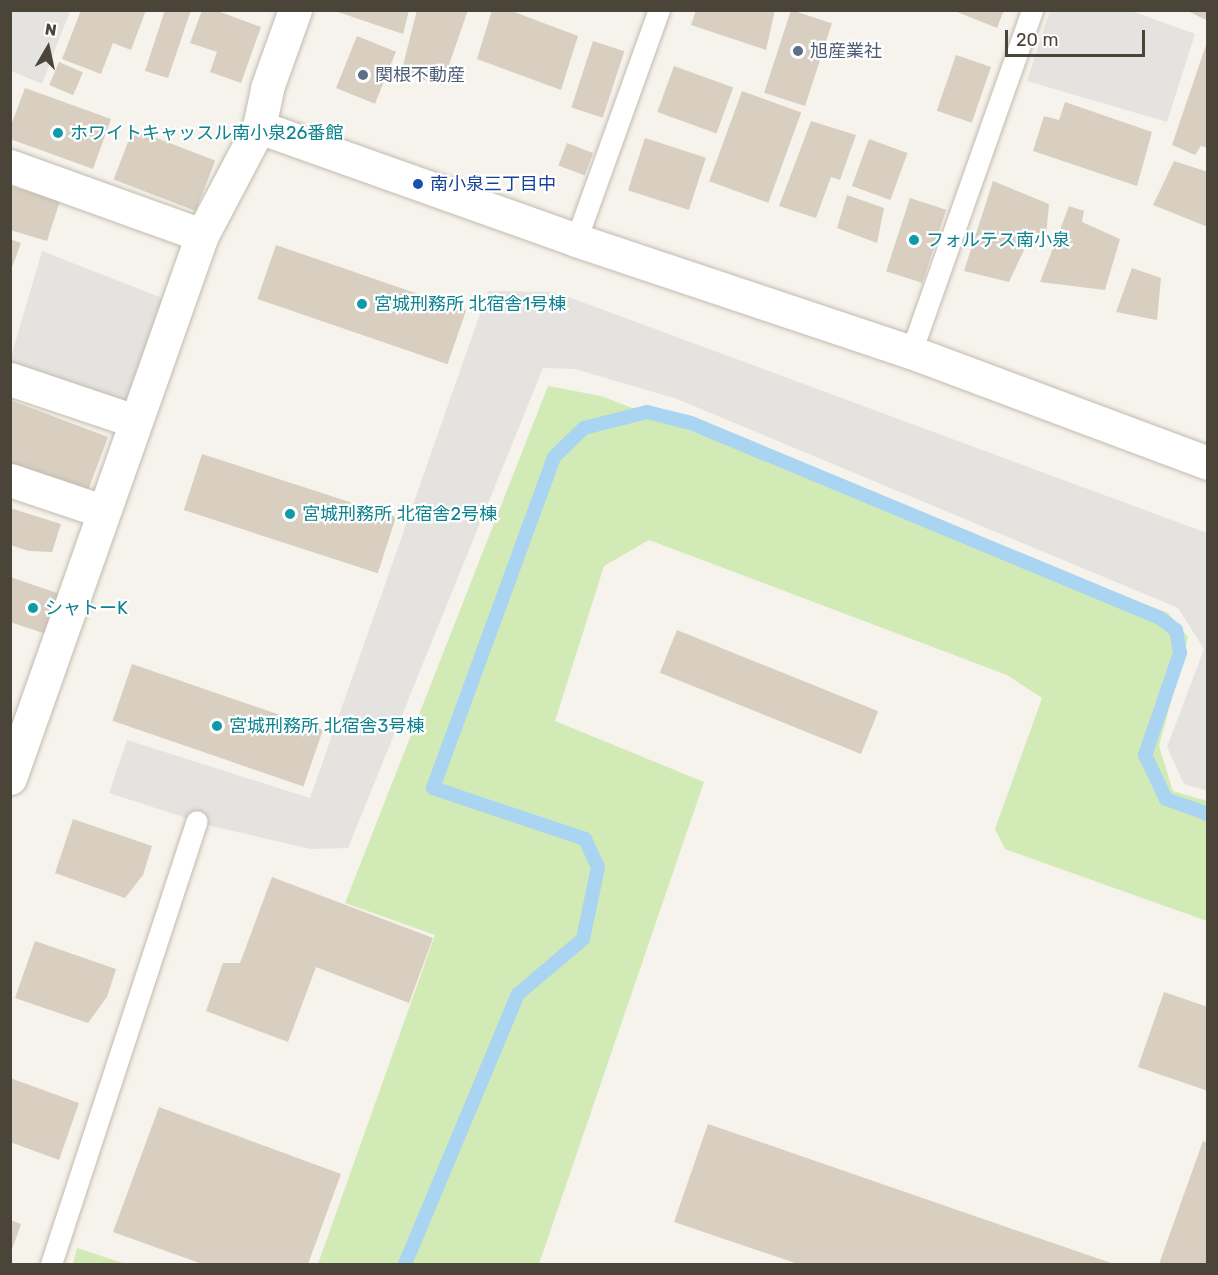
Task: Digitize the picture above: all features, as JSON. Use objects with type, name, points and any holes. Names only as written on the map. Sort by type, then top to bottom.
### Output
[{"type":"street","points":[[10,778],[102,511],[202,235],[259,127],[267,88],[291,12]]},
{"type":"street","points":[[259,127],[576,240],[911,352],[1208,462]]},
{"type":"street","points":[[10,166],[202,235]]},
{"type":"street","points":[[10,379],[135,421]]},
{"type":"street","points":[[10,480],[102,511]]},
{"type":"lane","points":[[576,240],[659,10]]},
{"type":"lane","points":[[911,352],[1032,10]]},
{"type":"lane","points":[[51,1264],[197,821]]},
{"type":"green space","points":[[548,386],[601,396],[1168,613],[1188,637],[1159,746],[1173,791],[1207,801],[1207,921],[1005,849],[995,829],[1042,698],[1007,675],[649,540],[604,566],[555,721],[704,782],[539,1264],[318,1264],[435,935],[345,903]]},
{"type":"green space","points":[[77,1248],[126,1264],[73,1264]]},
{"type":"shaded area","points":[[1050,10],[1132,11],[1195,34],[1167,122],[1027,81]]},
{"type":"shaded area","points":[[10,11],[70,11],[42,84],[11,71]]},
{"type":"shaded area","points":[[42,251],[170,301],[131,409],[11,371],[11,357]]},
{"type":"shaded area","points":[[488,291],[555,292],[1207,533],[1207,791],[1184,784],[1167,747],[1204,649],[1178,608],[677,399],[575,369],[543,368],[348,848],[311,849],[211,826],[109,793],[127,740],[310,798]]},
{"type":"building","points":[[81,10],[146,10],[131,50],[113,43],[101,74],[62,59]]},
{"type":"building","points":[[165,10],[191,10],[168,78],[145,71]]},
{"type":"building","points":[[202,10],[215,10],[261,27],[241,83],[210,72],[217,52],[190,43]]},
{"type":"building","points":[[332,10],[409,10],[403,34]]},
{"type":"building","points":[[417,10],[468,10],[442,85],[401,73]]},
{"type":"building","points":[[492,10],[509,10],[578,36],[561,90],[477,59]]},
{"type":"building","points":[[696,10],[775,10],[766,50],[691,25]]},
{"type":"building","points":[[791,10],[832,23],[805,106],[764,93]]},
{"type":"building","points":[[952,10],[1004,10],[997,28]]},
{"type":"building","points":[[1186,10],[1208,10],[1208,21]]},
{"type":"building","points":[[357,36],[396,52],[375,104],[336,88]]},
{"type":"building","points":[[593,41],[624,51],[603,118],[571,108]]},
{"type":"building","points":[[1207,42],[1208,148],[1201,146],[1195,155],[1172,145]]},
{"type":"building","points":[[956,55],[991,67],[972,123],[937,111]]},
{"type":"building","points":[[59,62],[83,72],[73,95],[49,85]]},
{"type":"building","points":[[674,66],[733,88],[716,134],[657,112]]},
{"type":"building","name":"ホワイトキャッスル南小泉26番館","points":[[25,88],[111,119],[93,169],[10,139],[10,128]]},
{"type":"building","points":[[742,91],[801,113],[768,203],[709,181]]},
{"type":"building","points":[[1065,102],[1152,132],[1137,186],[1033,151],[1044,116],[1059,120]]},
{"type":"building","points":[[811,121],[856,135],[840,180],[831,177],[816,218],[779,206]]},
{"type":"building","points":[[133,129],[215,161],[196,211],[114,179]]},
{"type":"building","points":[[645,138],[706,158],[689,210],[628,190]]},
{"type":"building","points":[[869,139],[908,153],[890,200],[852,186]]},
{"type":"building","points":[[567,143],[593,153],[585,175],[558,165]]},
{"type":"building","points":[[1174,161],[1208,172],[1208,227],[1153,205]]},
{"type":"building","points":[[993,181],[1049,204],[1046,237],[1032,233],[1009,282],[964,271]]},
{"type":"building","points":[[10,186],[60,201],[47,241],[10,230]]},
{"type":"building","points":[[847,195],[884,208],[877,243],[837,228]]},
{"type":"building","name":"フォルテス南小泉","points":[[910,198],[946,210],[922,283],[886,271]]},
{"type":"building","points":[[1069,206],[1084,211],[1082,222],[1120,239],[1105,290],[1040,282]]},
{"type":"building","points":[[10,239],[21,243],[11,270],[10,270]]},
{"type":"building","name":"宮城刑務所 北宿舎1号棟","points":[[276,245],[466,310],[447,364],[257,299]]},
{"type":"building","points":[[1132,268],[1161,278],[1157,320],[1116,312]]},
{"type":"building","points":[[10,400],[108,437],[87,493],[10,464]]},
{"type":"building","name":"宮城刑務所 北宿舎2号棟","points":[[202,454],[396,517],[378,573],[184,510]]},
{"type":"building","points":[[10,508],[61,524],[52,552],[29,551],[10,545]]},
{"type":"building","name":"シャトーK","points":[[10,577],[60,594],[46,634],[10,622]]},
{"type":"building","points":[[677,630],[878,711],[861,754],[660,673]]},
{"type":"building","name":"宮城刑務所 北宿舎3号棟","points":[[132,664],[323,730],[303,786],[112,721]]},
{"type":"building","points":[[73,819],[152,846],[143,875],[125,898],[55,873]]},
{"type":"building","points":[[272,877],[433,938],[409,1003],[316,967],[288,1042],[206,1011],[223,963],[240,963]]},
{"type":"building","points":[[35,941],[116,969],[107,997],[88,1023],[15,998]]},
{"type":"building","points":[[1164,992],[1208,1007],[1208,1091],[1138,1067]]},
{"type":"building","points":[[10,1078],[79,1103],[59,1160],[10,1142]]},
{"type":"building","points":[[159,1107],[341,1174],[308,1264],[202,1264],[113,1232]]},
{"type":"building","points":[[708,1124],[1114,1264],[798,1264],[674,1222]]},
{"type":"building","points":[[1203,1141],[1208,1143],[1208,1264],[1159,1264]]},
{"type":"building","points":[[10,1220],[21,1224],[11,1252],[10,1252]]},
{"type":"waterway","points":[[405,1264],[518,994],[583,939],[598,867],[585,839],[433,788],[554,457],[584,428],[647,412],[691,423],[1160,618],[1176,630],[1180,653],[1145,755],[1166,799],[1208,814]]},
{"type":"place","name":"旭産業社","points":[[798,51]]},
{"type":"place","name":"関根不動産","points":[[363,75]]},
{"type":"place","name":"ホワイトキャッスル南小泉26番館","points":[[58,133]]},
{"type":"place","name":"南小泉三丁目中","points":[[418,184]]},
{"type":"place","name":"フォルテス南小泉","points":[[914,240]]},
{"type":"place","name":"宮城刑務所 北宿舎1号棟","points":[[362,304]]},
{"type":"place","name":"宮城刑務所 北宿舎2号棟","points":[[290,514]]},
{"type":"place","name":"シャトーK","points":[[33,608]]},
{"type":"place","name":"宮城刑務所 北宿舎3号棟","points":[[217,726]]}]
